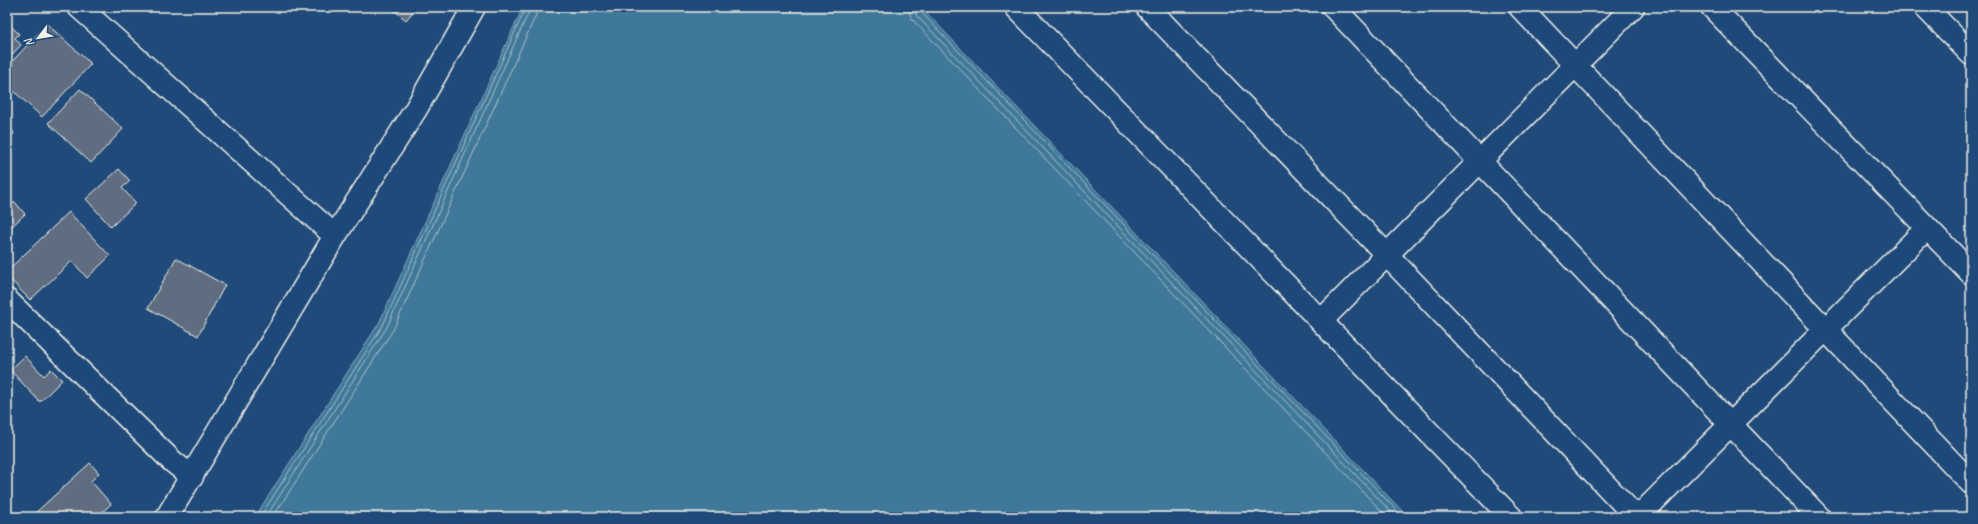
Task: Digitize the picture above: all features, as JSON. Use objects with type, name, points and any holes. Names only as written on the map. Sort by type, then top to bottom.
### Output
[{"type":"street","points":[[167,517],[335,236],[416,109],[474,7]]},
{"type":"street","points":[[1016,7],[1511,517]]},
{"type":"street","points":[[1147,7],[1387,254],[1637,517],[1927,228]]},
{"type":"street","points":[[1333,7],[1819,517]]},
{"type":"street","points":[[1520,7],[1971,484]]},
{"type":"street","points":[[1321,321],[1633,7]]},
{"type":"street","points":[[1712,7],[1971,273]]},
{"type":"street","points":[[1925,7],[1971,54]]},
{"type":"street","points":[[81,8],[335,236]]},
{"type":"street","points":[[7,300],[172,461],[192,477]]},
{"type":"water","points":[[523,7],[921,7],[1408,517],[255,517],[379,323]]},
{"type":"building","points":[[390,7],[417,7],[406,20]]},
{"type":"building","points":[[47,24],[91,64],[42,117],[7,85],[7,67]]},
{"type":"building","points":[[10,25],[19,34],[15,38],[21,45],[7,60],[7,28]]},
{"type":"building","points":[[80,89],[123,129],[91,163],[48,123]]},
{"type":"building","points":[[7,118],[14,134],[7,141]]},
{"type":"building","points":[[119,169],[130,181],[122,188],[136,203],[111,227],[86,199]]},
{"type":"building","points":[[15,202],[25,214],[7,231],[7,208]]},
{"type":"building","points":[[69,212],[110,256],[87,278],[72,261],[30,300],[7,276],[7,271]]},
{"type":"building","points":[[176,258],[225,285],[198,336],[148,308]]},
{"type":"building","points":[[25,356],[44,376],[51,369],[62,380],[40,402],[10,370]]},
{"type":"building","points":[[90,463],[99,473],[91,481],[111,504],[97,517],[32,516]]}]
